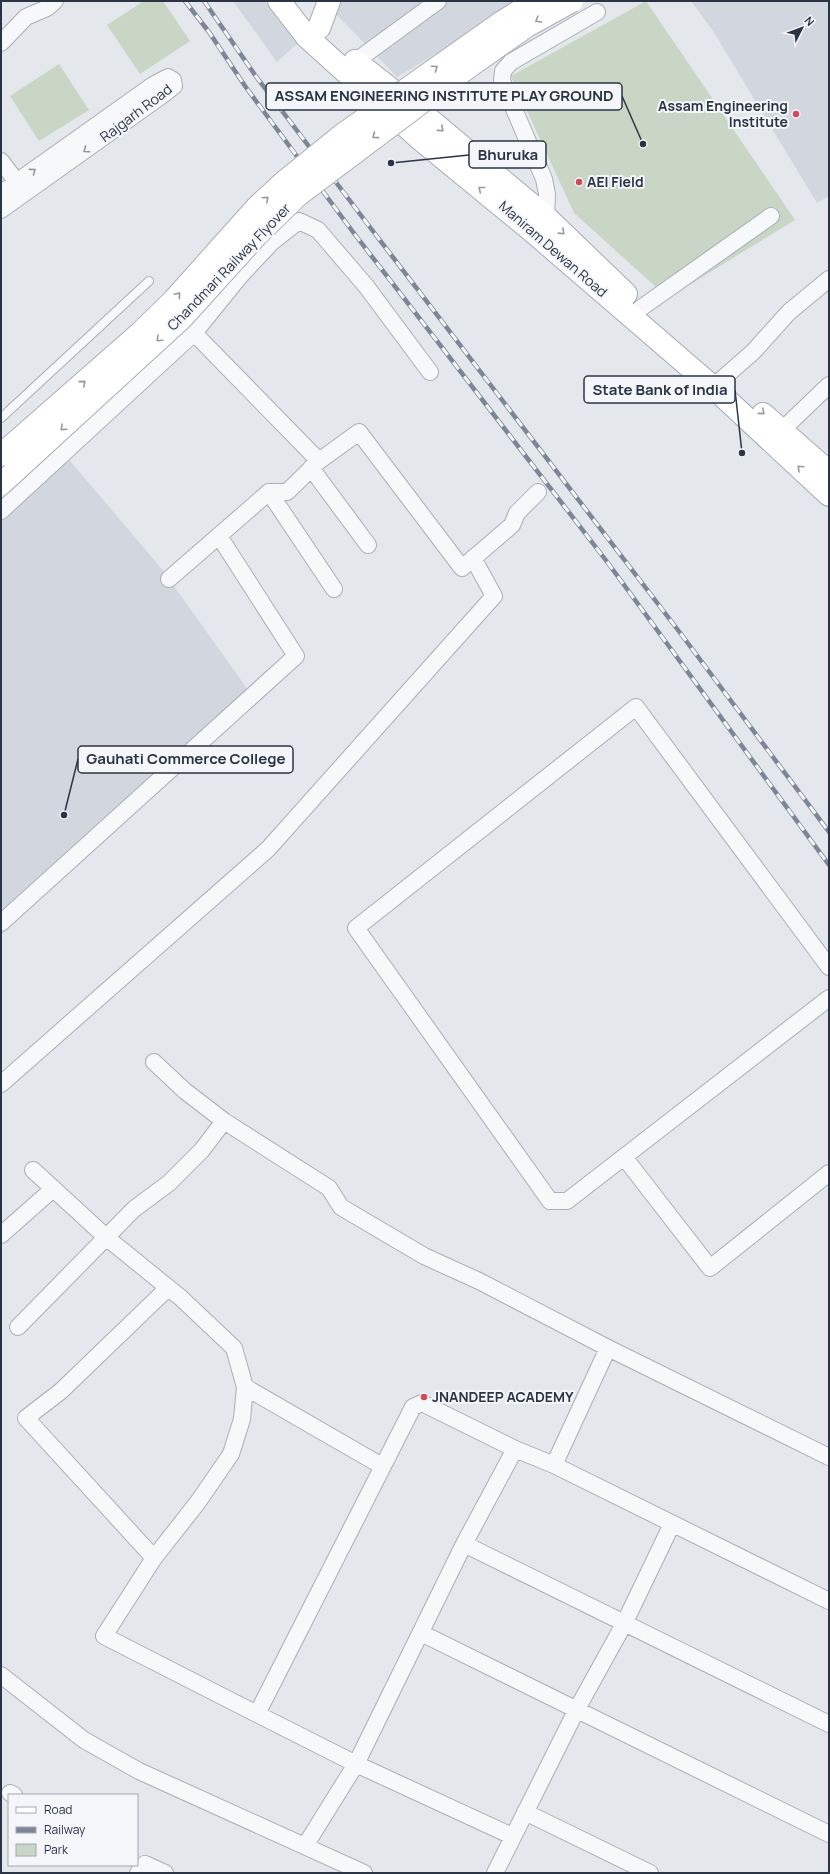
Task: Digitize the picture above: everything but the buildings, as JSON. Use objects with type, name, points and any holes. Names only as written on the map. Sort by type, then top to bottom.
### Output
[{"type":"main road","points":[[313,32],[329,1]]},
{"type":"main road","name":"Chandmari Railway Flyover","points":[[1,455],[139,334],[173,301],[257,207],[284,182],[342,135],[502,22],[536,1]]},
{"type":"main road","name":"Chandmari Railway Flyover","points":[[1,484],[182,318],[257,235],[297,196],[458,75],[527,26],[572,1]]},
{"type":"main road","name":"Maniram Dewan Road","points":[[286,2],[313,32],[420,139],[539,224],[641,308],[829,495]]},
{"type":"main road","name":"Maniram Dewan Road","points":[[313,32],[356,62],[435,124],[539,224],[718,383],[782,430],[829,472]]},
{"type":"street","points":[[1,43],[26,17],[47,8],[55,1]]},
{"type":"street","points":[[356,62],[438,1]]},
{"type":"street","points":[[539,224],[547,194],[544,179],[502,81],[502,71],[511,62],[597,12]]},
{"type":"street","name":"Rajgarh Road","points":[[1,192],[153,85],[168,77],[173,80],[174,86],[164,94],[1,210]]},
{"type":"street","points":[[1,161],[17,182]]},
{"type":"street","points":[[641,308],[771,216]]},
{"type":"street","points":[[1,511],[194,333],[241,276],[272,242],[299,221],[318,230],[366,286],[430,372]]},
{"type":"street","points":[[718,383],[753,352],[789,312],[829,279]]},
{"type":"street","points":[[194,333],[315,464],[368,544]]},
{"type":"street","points":[[782,430],[829,385]]},
{"type":"street","points":[[169,579],[269,492],[287,492],[315,464],[358,432],[462,568],[512,525],[517,513],[538,492]]},
{"type":"street","points":[[269,492],[334,589]]},
{"type":"street","points":[[1,923],[296,656],[219,536]]},
{"type":"street","points":[[1,1084],[268,849],[494,596],[473,558]]},
{"type":"street","points":[[829,967],[636,707],[356,928],[550,1201],[568,1201],[829,998]]},
{"type":"street","points":[[154,1062],[185,1090],[224,1121],[329,1188],[341,1207],[424,1256],[479,1281],[608,1348],[829,1457]]},
{"type":"street","points":[[18,1327],[134,1209],[168,1183],[202,1150],[224,1121]]},
{"type":"street","points":[[624,1157],[710,1268],[829,1173]]},
{"type":"street","points":[[33,1170],[107,1238],[168,1288],[234,1348],[245,1387],[242,1419],[231,1454],[198,1502],[154,1558],[104,1636],[356,1764],[512,1836]]},
{"type":"street","points":[[1,1235],[53,1189]]},
{"type":"street","points":[[154,1558],[26,1418],[61,1391],[168,1288]]},
{"type":"street","points":[[554,1465],[608,1348]]},
{"type":"street","points":[[245,1387],[382,1466]]},
{"type":"street","points":[[257,1714],[413,1407],[422,1403],[515,1449],[554,1465],[829,1602]]},
{"type":"street","points":[[305,1846],[356,1764],[464,1544],[515,1449]]},
{"type":"street","points":[[495,1873],[512,1836],[577,1709],[624,1624],[672,1524]]},
{"type":"street","points":[[464,1544],[829,1724]]},
{"type":"street","points":[[421,1633],[829,1834]]},
{"type":"street","points":[[1,1675],[91,1744],[139,1771],[364,1873]]},
{"type":"street","points":[[525,1812],[650,1873]]},
{"type":"street","points":[[140,1865],[165,1873]]},
{"type":"lane","points":[[1,418],[149,281]]},
{"type":"shaded area","points":[[233,1],[265,1],[298,43],[277,62]]},
{"type":"shaded area","points":[[333,1],[525,1],[397,77],[330,8]]},
{"type":"shaded area","name":"Assam Engineering Institute","points":[[691,1],[829,1],[829,196],[817,203],[713,31]]},
{"type":"shaded area","points":[[66,456],[161,568],[251,694],[1,935],[1,518]]},
{"type":"green space","points":[[144,1],[163,1],[190,41],[140,74],[107,25]]},
{"type":"green space","points":[[646,1],[795,220],[668,298],[574,213],[511,76]]},
{"type":"green space","points":[[59,64],[89,110],[39,141],[10,96]]},
{"type":"railway","points":[[185,1],[209,32],[245,86],[353,232],[608,563],[829,865]]},
{"type":"railway","points":[[204,1],[255,75],[681,634],[829,832]]},
{"type":"place","name":"Assam Engineering Institute","points":[[796,114]]},
{"type":"place","name":"ASSAM ENGINEERING INSTITUTE PLAY GROUND","points":[[643,144]]},
{"type":"place","name":"Bhuruka","points":[[391,163]]},
{"type":"place","name":"AEI Field","points":[[579,182]]},
{"type":"place","name":"State Bank of India","points":[[742,453]]},
{"type":"place","name":"Gauhati Commerce College","points":[[64,815]]},
{"type":"place","name":"JNANDEEP ACADEMY","points":[[424,1397]]}]
